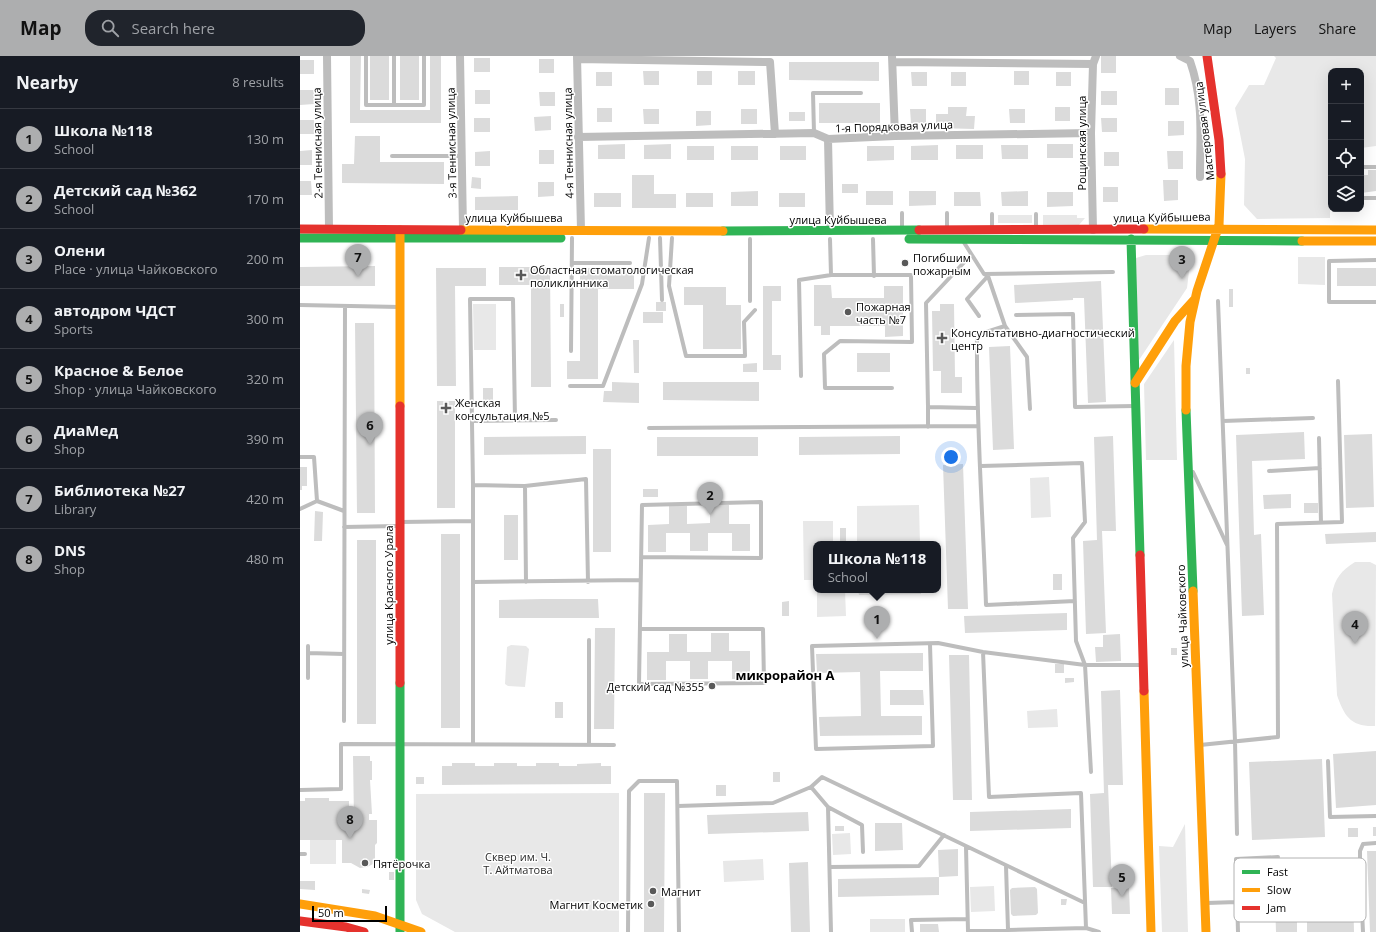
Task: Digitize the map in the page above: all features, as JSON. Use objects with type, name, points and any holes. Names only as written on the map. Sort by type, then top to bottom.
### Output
[{"type":"main road","name":"Мастеровая улица","points":[[1207,56],[1222,177],[1218,228]]},
{"type":"main road","name":"улица Куйбышева","points":[[300,238],[463,229],[649,238],[750,239],[947,230],[1218,228],[1376,230]]},
{"type":"main road","name":"улица Чайковского","points":[[1206,932],[1186,355],[1194,300],[1218,228]]},
{"type":"main road","name":"улица Куйбышева","points":[[300,229],[400,233],[830,235],[873,239],[1214,239],[1376,241]]},
{"type":"main road","name":"улица Красного Урала","points":[[400,233],[400,928]]},
{"type":"main road","points":[[1131,239],[1152,932]]},
{"type":"main road","name":"улица Чайковского","points":[[1135,383],[1175,321],[1194,300]]},
{"type":"main road","points":[[300,904],[375,916],[400,928],[421,932]]},
{"type":"main road","points":[[300,921],[346,927],[364,932]]},
{"type":"street","name":"2-я Теннисная улица","points":[[327,56],[329,229]]},
{"type":"street","name":"3-я Теннисная улица","points":[[460,56],[463,156],[463,229]]},
{"type":"street","points":[[1180,56],[1190,61],[1197,80],[1201,101],[1200,177]]},
{"type":"street","points":[[577,57],[770,62],[774,134]]},
{"type":"street","name":"4-я Теннисная улица","points":[[577,57],[578,235]]},
{"type":"street","points":[[895,136],[892,58],[1094,60]]},
{"type":"street","name":"Рощинская улица","points":[[1093,230],[1092,134],[1094,60]]},
{"type":"street","name":"1-я Порядковая улица","points":[[578,137],[814,133],[828,139],[895,136],[1092,134]]},
{"type":"street","points":[[828,139],[830,235]]},
{"type":"lane","points":[[366,56],[366,105],[424,105],[424,56]]},
{"type":"lane","points":[[394,56],[394,105]]},
{"type":"lane","points":[[814,133],[813,93],[861,93]]},
{"type":"lane","points":[[392,156],[463,156]]},
{"type":"lane","points":[[1364,167],[1376,167]]},
{"type":"lane","points":[[1364,198],[1376,198]]},
{"type":"lane","points":[[902,213],[902,231]]},
{"type":"lane","points":[[947,213],[947,230]]},
{"type":"lane","points":[[992,214],[992,230]]},
{"type":"lane","points":[[1036,214],[1036,230]]},
{"type":"lane","points":[[571,351],[572,263],[578,235]]},
{"type":"lane","points":[[830,235],[831,275]]},
{"type":"lane","points":[[570,386],[603,386],[642,284],[649,238]]},
{"type":"lane","points":[[660,238],[662,300]]},
{"type":"lane","points":[[672,238],[669,286],[686,356],[745,356],[744,322],[755,310]]},
{"type":"lane","points":[[750,239],[750,301]]},
{"type":"lane","points":[[873,239],[874,276]]},
{"type":"lane","points":[[962,239],[971,255],[986,275],[1005,326],[1026,357],[1030,409]]},
{"type":"lane","points":[[928,427],[926,303],[971,255]]},
{"type":"lane","points":[[1376,260],[1329,261],[1329,302],[1376,302]]},
{"type":"lane","points":[[572,263],[630,263]]},
{"type":"lane","points":[[986,275],[1113,272]]},
{"type":"lane","points":[[801,376],[799,280],[831,275],[911,275],[912,342],[840,341],[824,354],[825,388],[892,388]]},
{"type":"lane","points":[[979,316],[967,299],[986,275]]},
{"type":"lane","points":[[473,744],[473,485],[470,299],[513,299],[515,420]]},
{"type":"lane","points":[[1218,301],[1235,741],[1237,834]]},
{"type":"lane","points":[[300,305],[400,307]]},
{"type":"lane","points":[[344,721],[345,306]]},
{"type":"lane","points":[[1016,315],[1073,314],[1074,407],[1135,406]]},
{"type":"lane","points":[[1005,326],[977,335],[976,408],[981,466],[986,605],[1075,601]]},
{"type":"lane","points":[[1199,745],[1278,737],[1277,524],[1342,522],[1338,381]]},
{"type":"lane","points":[[928,408],[976,408]]},
{"type":"lane","points":[[1223,421],[1313,418]]},
{"type":"lane","points":[[472,421],[556,420]]},
{"type":"lane","points":[[649,428],[978,426]]},
{"type":"lane","points":[[1319,438],[1321,523]]},
{"type":"lane","points":[[300,457],[314,457],[317,501]]},
{"type":"lane","points":[[981,466],[1082,463],[1085,522],[1073,538],[1076,641],[1086,665],[1091,772]]},
{"type":"lane","points":[[1189,463],[1228,548]]},
{"type":"lane","points":[[1269,471],[1320,468]]},
{"type":"lane","points":[[473,485],[525,486],[586,479],[588,582]]},
{"type":"lane","points":[[525,486],[526,582]]},
{"type":"lane","points":[[300,509],[317,501],[344,511]]},
{"type":"lane","points":[[640,629],[763,629],[764,683],[639,684],[640,580],[642,505],[761,502],[761,558],[641,557]]},
{"type":"lane","points":[[344,527],[473,521]]},
{"type":"lane","points":[[473,582],[588,582],[640,580]]},
{"type":"lane","points":[[589,640],[589,745]]},
{"type":"lane","points":[[930,644],[933,746],[816,749],[812,646],[938,643],[983,652],[1086,665],[1144,665]]},
{"type":"lane","points":[[308,646],[308,678]]},
{"type":"lane","points":[[983,652],[989,797],[1080,793],[1086,928]]},
{"type":"lane","points":[[308,653],[344,654]]},
{"type":"lane","points":[[300,790],[341,789],[341,744],[614,745]]},
{"type":"lane","points":[[1328,760],[1330,817],[1376,816]]},
{"type":"lane","points":[[678,806],[773,803],[811,787],[822,777],[1085,903]]},
{"type":"lane","points":[[628,932],[629,791],[638,781],[678,781],[679,932]]},
{"type":"lane","points":[[811,787],[828,807],[862,825],[863,852]]},
{"type":"lane","points":[[828,807],[831,932]]},
{"type":"lane","points":[[830,867],[919,866],[944,835]]},
{"type":"lane","points":[[1360,858],[1360,851],[1363,844],[1376,843]]},
{"type":"lane","points":[[966,847],[968,931],[1086,928],[1099,932]]},
{"type":"lane","points":[[300,854],[305,854]]},
{"type":"lane","points":[[1257,858],[1278,857]]},
{"type":"lane","points":[[1006,866],[1008,930]]},
{"type":"lane","points":[[1205,903],[1234,902]]},
{"type":"lane","points":[[912,932],[911,920],[967,918]]},
{"type":"lane","points":[[1238,922],[1238,932]]},
{"type":"lane","points":[[1363,922],[1363,932]]},
{"type":"green space","points":[[1274,56],[1376,56],[1376,146],[1364,148],[1364,68],[1328,68],[1328,212],[1330,212],[1330,218],[1257,219],[1244,205],[1245,159],[1235,108],[1249,85],[1264,85],[1276,58]]},
{"type":"green space","points":[[998,215],[1032,215],[1032,223],[998,223]]},
{"type":"green space","points":[[1043,215],[1077,215],[1077,218],[1085,218],[1079,225],[1043,225]]},
{"type":"green space","points":[[1146,255],[1191,255],[1187,288],[1137,363],[1136,258]]},
{"type":"green space","points":[[1298,257],[1325,257],[1325,285],[1298,284]]},
{"type":"green space","points":[[473,304],[496,304],[496,350],[474,350]]},
{"type":"green space","points":[[1174,340],[1177,460],[1146,460],[1144,384]]},
{"type":"green space","points":[[1049,477],[1051,517],[1031,518],[1030,478]]},
{"type":"green space","points":[[919,505],[920,541],[857,541],[857,506]]},
{"type":"green space","points":[[803,521],[833,521],[833,541],[813,541],[813,580],[804,580]]},
{"type":"green space","points":[[1355,562],[1370,562],[1376,565],[1375,726],[1360,725],[1350,719],[1343,709],[1337,695],[1332,594],[1339,575]]},
{"type":"green space","points":[[817,593],[845,593],[846,616],[817,617]]},
{"type":"green space","points":[[859,593],[921,593],[921,594],[859,595]]},
{"type":"green space","points":[[511,645],[526,646],[529,649],[525,687],[508,686],[505,684],[507,647]]},
{"type":"green space","points":[[1057,709],[1058,727],[1028,728],[1027,711]]},
{"type":"green space","name":"Сквер им. Ч. Т. Айтматова","points":[[619,793],[619,932],[455,932],[422,914],[416,900],[416,794]]},
{"type":"green space","points":[[1185,824],[1188,932],[1162,932],[1159,846],[1173,847]]},
{"type":"green space","points":[[850,833],[851,854],[833,855],[832,834]]},
{"type":"green space","points":[[310,840],[336,840],[336,864],[310,864]]},
{"type":"green space","points":[[763,859],[764,880],[724,882],[723,861]]},
{"type":"green space","points":[[994,886],[995,911],[971,912],[970,887]]},
{"type":"green space","points":[[870,919],[905,919],[905,932],[870,932]]},
{"type":"building","points":[[350,56],[361,56],[360,110],[430,110],[430,56],[441,56],[441,123],[350,123]]},
{"type":"building","points":[[370,56],[389,56],[389,100],[370,100]]},
{"type":"building","points":[[400,56],[419,56],[419,100],[400,100]]},
{"type":"building","points":[[1101,56],[1116,56],[1116,73],[1101,73]]},
{"type":"building","points":[[474,58],[490,58],[490,72],[474,72]]},
{"type":"building","points":[[539,59],[554,59],[554,73],[539,73]]},
{"type":"building","points":[[300,60],[314,60],[314,74],[300,74]]},
{"type":"building","points":[[789,62],[879,62],[879,81],[789,80]]},
{"type":"building","points":[[643,71],[659,71],[659,85],[644,85]]},
{"type":"building","points":[[697,71],[712,71],[712,85],[697,85]]},
{"type":"building","points":[[738,71],[755,71],[755,85],[738,85]]},
{"type":"building","points":[[1014,71],[1029,71],[1029,85],[1014,85]]},
{"type":"building","points":[[596,72],[612,72],[612,86],[596,86]]},
{"type":"building","points":[[911,72],[927,72],[927,86],[912,86]]},
{"type":"building","points":[[951,72],[966,72],[966,86],[951,86]]},
{"type":"building","points":[[1056,72],[1071,72],[1071,86],[1056,86]]},
{"type":"building","points":[[1165,88],[1179,88],[1179,105],[1165,105]]},
{"type":"building","points":[[300,90],[314,90],[314,104],[300,105]]},
{"type":"building","points":[[475,90],[490,90],[490,104],[475,104]]},
{"type":"building","points":[[1101,91],[1117,91],[1117,105],[1101,105]]},
{"type":"building","points":[[539,92],[555,92],[555,106],[540,106]]},
{"type":"building","points":[[819,103],[880,103],[880,123],[819,123]]},
{"type":"building","points":[[948,107],[967,107],[966,116],[975,116],[974,129],[936,128],[936,114],[948,114]]},
{"type":"building","points":[[1055,107],[1070,107],[1070,121],[1055,121]]},
{"type":"building","points":[[597,108],[612,108],[612,122],[597,122]]},
{"type":"building","points":[[643,109],[659,109],[659,124],[644,124]]},
{"type":"building","points":[[741,109],[757,109],[757,124],[741,124]]},
{"type":"building","points":[[910,109],[926,109],[926,123],[911,123]]},
{"type":"building","points":[[1009,109],[1025,109],[1025,123],[1010,123]]},
{"type":"building","points":[[696,111],[711,111],[711,125],[696,126]]},
{"type":"building","points":[[789,112],[805,112],[805,121],[789,121]]},
{"type":"building","points":[[551,116],[551,130],[535,131],[534,117]]},
{"type":"building","points":[[474,118],[490,118],[490,132],[474,132]]},
{"type":"building","points":[[1101,118],[1117,118],[1117,132],[1102,132]]},
{"type":"building","points":[[300,120],[314,120],[314,134],[300,134]]},
{"type":"building","points":[[1168,121],[1184,121],[1184,135],[1168,136]]},
{"type":"building","points":[[355,136],[380,136],[380,162],[444,162],[444,184],[342,183],[342,164],[354,164]]},
{"type":"building","points":[[625,144],[625,159],[598,159],[598,145]]},
{"type":"building","points":[[671,144],[671,159],[644,159],[644,145]]},
{"type":"building","points":[[1047,144],[1073,144],[1073,158],[1047,158]]},
{"type":"building","points":[[938,145],[938,160],[911,160],[911,146]]},
{"type":"building","points":[[956,145],[983,145],[983,159],[956,159]]},
{"type":"building","points":[[1001,145],[1028,145],[1028,159],[1002,159]]},
{"type":"building","points":[[687,146],[714,146],[714,160],[687,160]]},
{"type":"building","points":[[731,146],[758,146],[758,160],[731,160]]},
{"type":"building","points":[[780,146],[806,146],[806,160],[780,160]]},
{"type":"building","points":[[867,146],[894,146],[894,160],[867,161]]},
{"type":"building","points":[[312,150],[312,165],[300,165],[300,151]]},
{"type":"building","points":[[539,150],[554,150],[554,164],[539,164]]},
{"type":"building","points":[[490,151],[490,166],[475,166],[475,152]]},
{"type":"building","points":[[1167,151],[1183,151],[1183,169],[1168,169]]},
{"type":"building","points":[[1104,152],[1119,152],[1119,166],[1104,166]]},
{"type":"building","points":[[1368,170],[1376,170],[1376,191],[1364,193],[1364,175],[1368,175]]},
{"type":"building","points":[[632,175],[654,175],[654,194],[676,194],[676,208],[632,208]]},
{"type":"building","points":[[472,177],[481,178],[481,189],[471,188]]},
{"type":"building","points":[[1163,180],[1178,180],[1178,200],[1164,201]]},
{"type":"building","points":[[300,181],[311,181],[312,195],[300,195]]},
{"type":"building","points":[[538,182],[554,182],[554,196],[538,197]]},
{"type":"building","points":[[842,184],[858,184],[858,193],[842,193]]},
{"type":"building","points":[[1103,187],[1118,187],[1118,202],[1103,202]]},
{"type":"building","points":[[758,191],[758,206],[731,206],[731,192]]},
{"type":"building","points":[[866,191],[893,191],[893,205],[866,205]]},
{"type":"building","points":[[909,191],[936,191],[936,205],[909,206]]},
{"type":"building","points":[[1028,191],[1028,206],[1002,206],[1001,192]]},
{"type":"building","points":[[954,192],[980,192],[981,206],[954,206]]},
{"type":"building","points":[[1047,192],[1073,192],[1073,206],[1047,207]]},
{"type":"building","points":[[594,193],[621,193],[621,207],[594,207]]},
{"type":"building","points":[[686,193],[713,193],[713,207],[686,207]]},
{"type":"building","points":[[779,193],[805,193],[805,207],[779,207]]},
{"type":"building","points":[[518,196],[518,210],[475,210],[475,197]]},
{"type":"building","points":[[375,266],[375,286],[300,286],[300,267]]},
{"type":"building","points":[[499,267],[550,267],[551,387],[531,387],[531,285],[499,285]]},
{"type":"building","points":[[436,268],[486,268],[486,286],[455,286],[456,386],[437,386]]},
{"type":"building","points":[[588,268],[634,268],[634,289],[598,289],[598,379],[567,379],[567,361],[580,361],[580,271],[588,271]]},
{"type":"building","points":[[1337,268],[1376,268],[1376,286],[1337,286]]},
{"type":"building","points":[[1101,281],[1106,402],[1088,403],[1084,298],[1015,303],[1014,285]]},
{"type":"building","points":[[814,285],[831,285],[832,298],[884,298],[884,286],[903,286],[903,336],[885,337],[885,326],[830,326],[830,335],[821,335],[821,326],[814,326]]},
{"type":"building","points":[[763,286],[781,286],[781,301],[772,301],[772,355],[781,355],[781,370],[763,370]]},
{"type":"building","points":[[684,287],[726,287],[726,305],[741,305],[741,349],[703,349],[703,305],[684,305]]},
{"type":"building","points":[[1229,289],[1233,289],[1233,307],[1229,307]]},
{"type":"building","points":[[656,302],[666,302],[666,311],[656,311]]},
{"type":"building","points":[[560,304],[564,304],[564,317],[560,317]]},
{"type":"building","points":[[940,304],[954,304],[955,377],[962,377],[962,393],[941,393],[941,371],[933,371],[932,311],[940,311]]},
{"type":"building","points":[[643,312],[663,312],[663,323],[643,323]]},
{"type":"building","points":[[355,323],[374,323],[375,513],[357,513]]},
{"type":"building","points":[[633,340],[639,340],[639,373],[634,373]]},
{"type":"building","points":[[1010,346],[1014,449],[993,450],[989,347]]},
{"type":"building","points":[[857,353],[890,353],[890,372],[857,372]]},
{"type":"building","points":[[757,363],[757,372],[743,372],[743,364]]},
{"type":"building","points":[[1246,368],[1250,368],[1250,374],[1246,374]]},
{"type":"building","points":[[612,382],[639,383],[639,403],[603,402],[604,391],[612,391]]},
{"type":"building","points":[[663,382],[759,382],[759,401],[663,400]]},
{"type":"building","points":[[483,388],[493,388],[493,406],[483,406]]},
{"type":"building","points":[[437,401],[455,401],[455,508],[437,508]]},
{"type":"building","points":[[1304,432],[1305,459],[1252,461],[1254,535],[1261,534],[1264,615],[1242,616],[1236,435]]},
{"type":"building","points":[[1372,434],[1374,507],[1346,508],[1344,435]]},
{"type":"building","points":[[586,436],[586,454],[484,455],[484,437]]},
{"type":"building","points":[[900,436],[900,454],[799,455],[799,437]]},
{"type":"building","points":[[1113,436],[1116,531],[1102,531],[1106,633],[1086,634],[1083,541],[1097,540],[1094,437]]},
{"type":"building","points":[[657,437],[758,437],[758,456],[657,456]]},
{"type":"building","points":[[593,449],[611,449],[611,552],[593,552]]},
{"type":"building","points":[[963,464],[968,609],[948,609],[943,465]]},
{"type":"building","points":[[300,467],[307,467],[307,486],[302,486],[302,490],[300,490]]},
{"type":"building","points":[[643,489],[658,489],[658,497],[643,497]]},
{"type":"building","points":[[1291,494],[1291,508],[1264,509],[1263,495]]},
{"type":"building","points":[[1304,503],[1318,503],[1318,513],[1304,513]]},
{"type":"building","points":[[710,505],[729,505],[729,524],[750,524],[750,551],[732,551],[732,533],[708,533],[708,551],[690,551],[690,533],[666,533],[666,552],[648,552],[648,525],[669,524],[669,506],[687,506],[687,524],[710,523]]},
{"type":"building","points":[[315,511],[323,512],[322,541],[314,541]]},
{"type":"building","points":[[504,515],[518,515],[518,560],[504,560]]},
{"type":"building","points":[[840,528],[846,528],[846,541],[840,541]]},
{"type":"building","points":[[1376,532],[1376,542],[1326,544],[1325,534]]},
{"type":"building","points":[[441,534],[460,534],[460,728],[441,728]]},
{"type":"building","points":[[357,540],[376,540],[376,724],[357,724]]},
{"type":"building","points":[[1053,574],[1062,574],[1062,590],[1053,590]]},
{"type":"building","points":[[598,599],[599,618],[499,618],[499,600]]},
{"type":"building","points":[[789,601],[789,616],[782,616],[782,602]]},
{"type":"building","points":[[1067,613],[1067,630],[965,633],[964,616]]},
{"type":"building","points":[[595,628],[615,628],[614,729],[594,729]]},
{"type":"building","points":[[711,633],[729,633],[729,651],[750,651],[750,679],[732,679],[732,661],[708,661],[708,679],[690,679],[690,661],[666,661],[666,680],[647,680],[647,652],[669,652],[669,634],[687,634],[687,652],[711,652]]},
{"type":"building","points":[[1120,634],[1121,661],[1096,662],[1095,647],[1103,647],[1103,635]]},
{"type":"building","points":[[1171,648],[1177,648],[1177,655],[1171,655]]},
{"type":"building","points":[[923,653],[923,671],[880,671],[881,716],[922,716],[922,735],[820,736],[819,717],[861,716],[860,672],[817,673],[816,654]]},
{"type":"building","points":[[949,655],[969,655],[972,800],[953,800]]},
{"type":"building","points":[[1055,664],[1064,664],[1064,673],[1055,673]]},
{"type":"building","points":[[1065,678],[1074,678],[1074,682],[1065,683]]},
{"type":"building","points":[[890,690],[923,690],[924,705],[890,705]]},
{"type":"building","points":[[1120,690],[1123,785],[1108,785],[1112,887],[1093,887],[1090,794],[1104,793],[1101,691]]},
{"type":"building","points":[[555,702],[563,702],[563,718],[555,718]]},
{"type":"building","points":[[1376,751],[1376,805],[1336,808],[1333,754]]},
{"type":"building","points":[[353,756],[370,756],[370,761],[372,761],[372,780],[370,780],[372,814],[369,814],[369,820],[377,820],[375,859],[377,862],[367,867],[360,868],[351,863],[342,863],[342,840],[300,840],[300,801],[305,801],[305,798],[329,798],[329,801],[349,801],[349,820],[354,820]]},
{"type":"building","points":[[1322,759],[1325,837],[1252,840],[1249,762]]},
{"type":"building","points":[[452,763],[475,763],[475,766],[494,766],[494,763],[517,763],[517,766],[536,766],[536,763],[559,763],[559,766],[577,766],[577,764],[601,763],[601,766],[611,766],[611,784],[442,785],[442,766],[452,766]]},
{"type":"building","points":[[773,772],[780,772],[780,782],[773,782]]},
{"type":"building","points":[[416,777],[424,777],[424,784],[416,784]]},
{"type":"building","points":[[716,785],[726,785],[726,796],[716,796]]},
{"type":"building","points":[[644,793],[665,793],[664,932],[644,932]]},
{"type":"building","points":[[1071,809],[1071,828],[970,831],[970,812]]},
{"type":"building","points":[[808,812],[809,831],[708,834],[707,815]]},
{"type":"building","points":[[875,823],[902,823],[903,850],[875,851]]},
{"type":"building","points":[[835,826],[844,826],[844,831],[835,831]]},
{"type":"building","points":[[1373,827],[1376,827],[1376,836],[1373,836]]},
{"type":"building","points":[[1348,828],[1358,828],[1358,837],[1348,837]]},
{"type":"building","points":[[958,849],[958,876],[939,877],[938,850]]},
{"type":"building","points":[[1367,851],[1376,851],[1376,932],[1370,932]]},
{"type":"building","points":[[808,862],[810,932],[791,932],[789,863]]},
{"type":"building","points":[[389,872],[394,872],[394,880],[389,880]]},
{"type":"building","points":[[939,877],[939,895],[838,897],[838,879]]},
{"type":"building","points":[[300,881],[315,881],[315,890],[300,889]]},
{"type":"building","points":[[1035,887],[1037,889],[1038,913],[1036,915],[1013,916],[1011,914],[1010,890],[1012,888]]},
{"type":"building","points":[[1129,887],[1130,914],[1112,914],[1111,888]]},
{"type":"building","points":[[362,889],[370,890],[369,894],[362,893]]},
{"type":"building","points":[[1061,899],[1067,899],[1066,905],[1061,905]]},
{"type":"building","points":[[1276,922],[1297,922],[1297,932],[1276,932]]},
{"type":"building","points":[[1307,922],[1354,922],[1354,932],[1307,932]]},
{"type":"building","points":[[920,924],[938,924],[939,932],[920,932]]},
{"type":"traffic: fast","points":[[723,231],[919,230]]},
{"type":"traffic: fast","points":[[300,238],[561,238]]},
{"type":"traffic: fast","points":[[909,239],[1302,241]]},
{"type":"traffic: fast","points":[[1131,239],[1140,555]]},
{"type":"traffic: fast","points":[[1186,410],[1193,591]]},
{"type":"traffic: fast","points":[[400,683],[400,932]]},
{"type":"traffic: slow","points":[[1186,410],[1186,366],[1190,322],[1197,291],[1219,225],[1221,174]]},
{"type":"traffic: slow","points":[[1144,229],[1376,230]]},
{"type":"traffic: slow","points":[[400,230],[400,406]]},
{"type":"traffic: slow","points":[[461,230],[723,231]]},
{"type":"traffic: slow","points":[[1302,241],[1376,241]]},
{"type":"traffic: slow","points":[[1135,383],[1175,321],[1194,300]]},
{"type":"traffic: slow","points":[[1193,591],[1206,932]]},
{"type":"traffic: slow","points":[[1144,691],[1151,932]]},
{"type":"traffic: slow","points":[[300,904],[375,916],[421,932]]},
{"type":"traffic: jam","points":[[1207,56],[1219,140],[1221,174]]},
{"type":"traffic: jam","points":[[300,229],[461,230]]},
{"type":"traffic: jam","points":[[919,230],[1144,229]]},
{"type":"traffic: jam","points":[[400,406],[400,683]]},
{"type":"traffic: jam","points":[[1140,555],[1144,691]]},
{"type":"traffic: jam","points":[[300,921],[346,927],[364,932]]},
{"type":"place","name":"Погибшим пожарным","points":[[905,263]]},
{"type":"place","name":"Областная стоматологическая поликлинника","points":[[521,275]]},
{"type":"place","name":"Библиотека №27","points":[[358,277]]},
{"type":"place","name":"Олени","points":[[1182,279]]},
{"type":"place","name":"Пожарная часть №7","points":[[848,312]]},
{"type":"place","name":"Консультативно-диагностический центр","points":[[942,338]]},
{"type":"place","name":"Женская консультация №5","points":[[446,408]]},
{"type":"place","name":"ДиаМед","points":[[370,445]]},
{"type":"place","name":"Детский сад №362","points":[[710,515]]},
{"type":"place","name":"Школа №118","points":[[877,639]]},
{"type":"place","name":"автодром ЧДСТ","points":[[1355,644]]},
{"type":"place","name":"Детский сад №355","points":[[712,686]]},
{"type":"place","name":"DNS","points":[[350,839]]},
{"type":"place","name":"Пятёрочка","points":[[365,863]]},
{"type":"place","name":"Магнит","points":[[653,891]]},
{"type":"place","name":"Красное & Белое","points":[[1122,897]]},
{"type":"place","name":"Магнит Косметик","points":[[651,904]]},
{"type":"district","name":"микрорайон А","points":[[785,675]]}]
